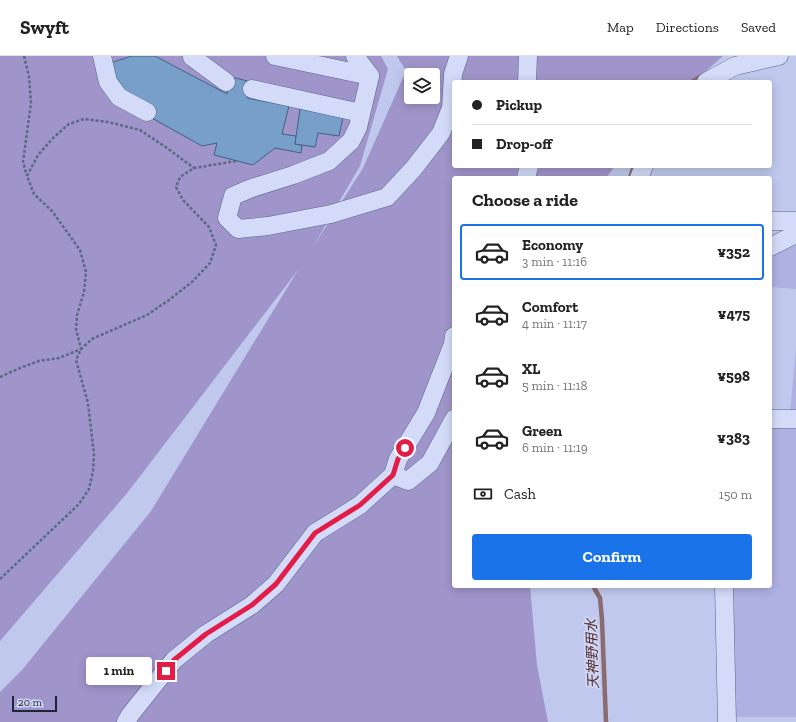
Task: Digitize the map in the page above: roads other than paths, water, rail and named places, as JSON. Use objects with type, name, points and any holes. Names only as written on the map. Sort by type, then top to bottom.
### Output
[{"type":"street","points":[[102,56],[108,82],[119,97],[147,112]]},
{"type":"street","points":[[192,56],[192,58],[226,82]]},
{"type":"street","points":[[275,56],[370,76]]},
{"type":"street","points":[[355,56],[370,76]]},
{"type":"street","points":[[453,80],[459,56]]},
{"type":"street","points":[[527,80],[528,56]]},
{"type":"street","points":[[710,80],[735,66],[779,56]]},
{"type":"street","points":[[370,76],[358,127],[352,141],[330,160],[233,196],[227,218],[238,229],[268,226],[331,214],[387,197],[414,168],[441,133],[451,108],[452,97]]},
{"type":"street","points":[[252,89],[361,113]]},
{"type":"street","points":[[772,221],[796,221]]},
{"type":"street","points":[[772,246],[796,234]]},
{"type":"street","points":[[126,722],[174,660],[206,634],[252,605],[276,584],[315,533],[360,505],[393,475],[398,459],[426,413],[452,347]]},
{"type":"street","points":[[772,420],[796,419]]},
{"type":"street","points":[[393,475],[408,481],[430,463],[452,423]]},
{"type":"street","points":[[724,588],[727,722]]},
{"type":"waterway","points":[[695,80],[703,75]]},
{"type":"waterway","points":[[631,176],[633,168]]},
{"type":"waterway","name":"天神野用水","points":[[594,588],[600,598],[602,620],[606,722]]}]
